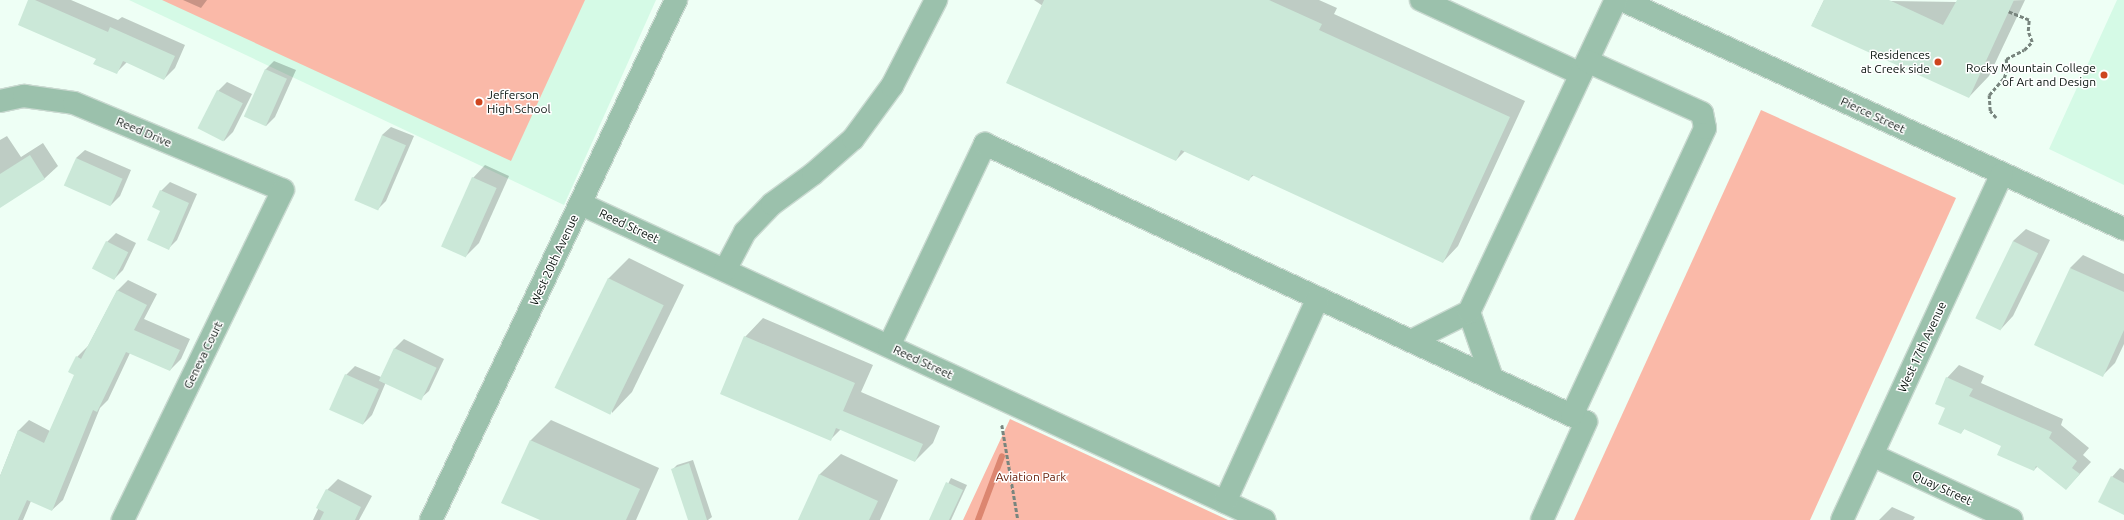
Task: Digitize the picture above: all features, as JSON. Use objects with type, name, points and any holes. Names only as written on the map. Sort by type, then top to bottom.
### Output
[{"type":"street","name":"West 20th Avenue","points":[[431,520],[676,0]]},
{"type":"street","points":[[725,270],[746,232],[772,204],[813,174],[853,138],[892,86],[936,0]]},
{"type":"street","points":[[1421,0],[1584,68],[1702,113],[1706,128],[1572,415]]},
{"type":"street","points":[[1411,341],[1469,312],[1616,0]]},
{"type":"street","name":"Pierce Street","points":[[1622,0],[2124,229]]},
{"type":"street","name":"Reed Drive","points":[[0,101],[24,96],[74,103],[283,190]]},
{"type":"street","points":[[889,346],[985,144],[1586,422],[1542,520]]},
{"type":"street","name":"West 17th Avenue","points":[[1842,520],[2002,174]]},
{"type":"street","name":"Geneva Court","points":[[123,520],[283,190]]},
{"type":"street","name":"Reed Street","points":[[581,204],[1264,520]]},
{"type":"street","points":[[1225,502],[1318,298]]},
{"type":"street","points":[[1469,312],[1492,378]]},
{"type":"street","name":"Quay Street","points":[[1872,455],[2012,520]]},
{"type":"path","points":[[1996,118],[1990,111],[1989,95],[2004,78],[2007,69],[2006,59],[2024,50],[2032,42],[2028,31],[2029,20],[2009,12]]},
{"type":"path","points":[[1002,425],[1018,520]]},
{"type":"shaded area","name":"Jefferson High School","points":[[129,0],[656,0],[564,205]]},
{"type":"shaded area","name":"Rocky Mountain College of Art and Design","points":[[2117,0],[2124,0],[2124,185],[2049,149]]},
{"type":"green space","name":"Jefferson High School","points":[[162,0],[585,0],[511,161]]},
{"type":"green space","points":[[1761,110],[1956,198],[1810,520],[1574,520]]},
{"type":"green space","name":"Aviation Park","points":[[1010,419],[1228,520],[963,520]]},
{"type":"building","points":[[28,0],[35,0],[108,32],[110,27],[175,56],[164,80],[123,61],[117,74],[93,64],[96,59],[18,25]]},
{"type":"building","points":[[1044,0],[1269,0],[1322,24],[1319,30],[1510,117],[1443,263],[1252,175],[1249,181],[1181,150],[1176,161],[1006,83]]},
{"type":"building","name":"Residences at Creek side","points":[[1824,0],[1889,0],[1943,25],[1957,0],[2014,0],[1969,98],[1811,26]]},
{"type":"building","points":[[265,69],[287,79],[266,126],[244,117]]},
{"type":"building","points":[[217,90],[243,103],[223,141],[197,128]]},
{"type":"building","points":[[382,135],[406,145],[378,211],[354,200]]},
{"type":"building","points":[[30,155],[45,179],[0,208],[0,174]]},
{"type":"building","points":[[76,158],[123,179],[110,206],[64,185]]},
{"type":"building","points":[[472,177],[497,188],[466,257],[441,246]]},
{"type":"building","points":[[160,190],[189,203],[169,250],[147,240],[160,211],[152,207]]},
{"type":"building","points":[[106,241],[128,252],[114,280],[92,269]]},
{"type":"building","points":[[2013,241],[2038,253],[2000,331],[1975,318]]},
{"type":"building","points":[[2070,268],[2124,292],[2124,330],[2103,377],[2034,345]]},
{"type":"building","points":[[608,278],[664,305],[610,415],[555,388]]},
{"type":"building","points":[[117,290],[147,305],[134,330],[180,350],[170,371],[126,352],[97,412],[93,410],[52,511],[27,500],[18,520],[0,520],[0,476],[18,430],[44,443],[74,375],[68,372],[76,356],[81,359]]},
{"type":"building","points":[[744,336],[855,383],[843,411],[923,444],[915,462],[836,428],[831,441],[720,394]]},
{"type":"building","points":[[394,348],[437,368],[421,400],[379,381]]},
{"type":"building","points":[[345,374],[379,389],[363,425],[329,410]]},
{"type":"building","points":[[1946,377],[1973,389],[1969,396],[2052,432],[2049,438],[2077,461],[2072,468],[2080,474],[2066,490],[2036,466],[2034,471],[1997,455],[2001,446],[1964,429],[1961,434],[1938,424],[1945,408],[1935,404]]},
{"type":"building","points":[[530,440],[640,489],[626,520],[540,520],[501,503]]},
{"type":"building","points":[[689,463],[707,520],[688,520],[671,469]]},
{"type":"building","points":[[819,474],[878,501],[869,520],[798,520]]},
{"type":"building","points":[[2111,476],[2124,483],[2124,515],[2098,502]]},
{"type":"building","points":[[946,482],[963,490],[949,520],[929,520]]},
{"type":"building","points":[[326,489],[361,507],[355,520],[320,520],[324,512],[316,508]]},
{"type":"waterway","points":[[978,520],[1002,456]]},
{"type":"place","name":"Residences at Creek side","points":[[1938,62]]},
{"type":"place","name":"Rocky Mountain College of Art and Design","points":[[2104,75]]},
{"type":"place","name":"Jefferson High School","points":[[479,102]]}]
